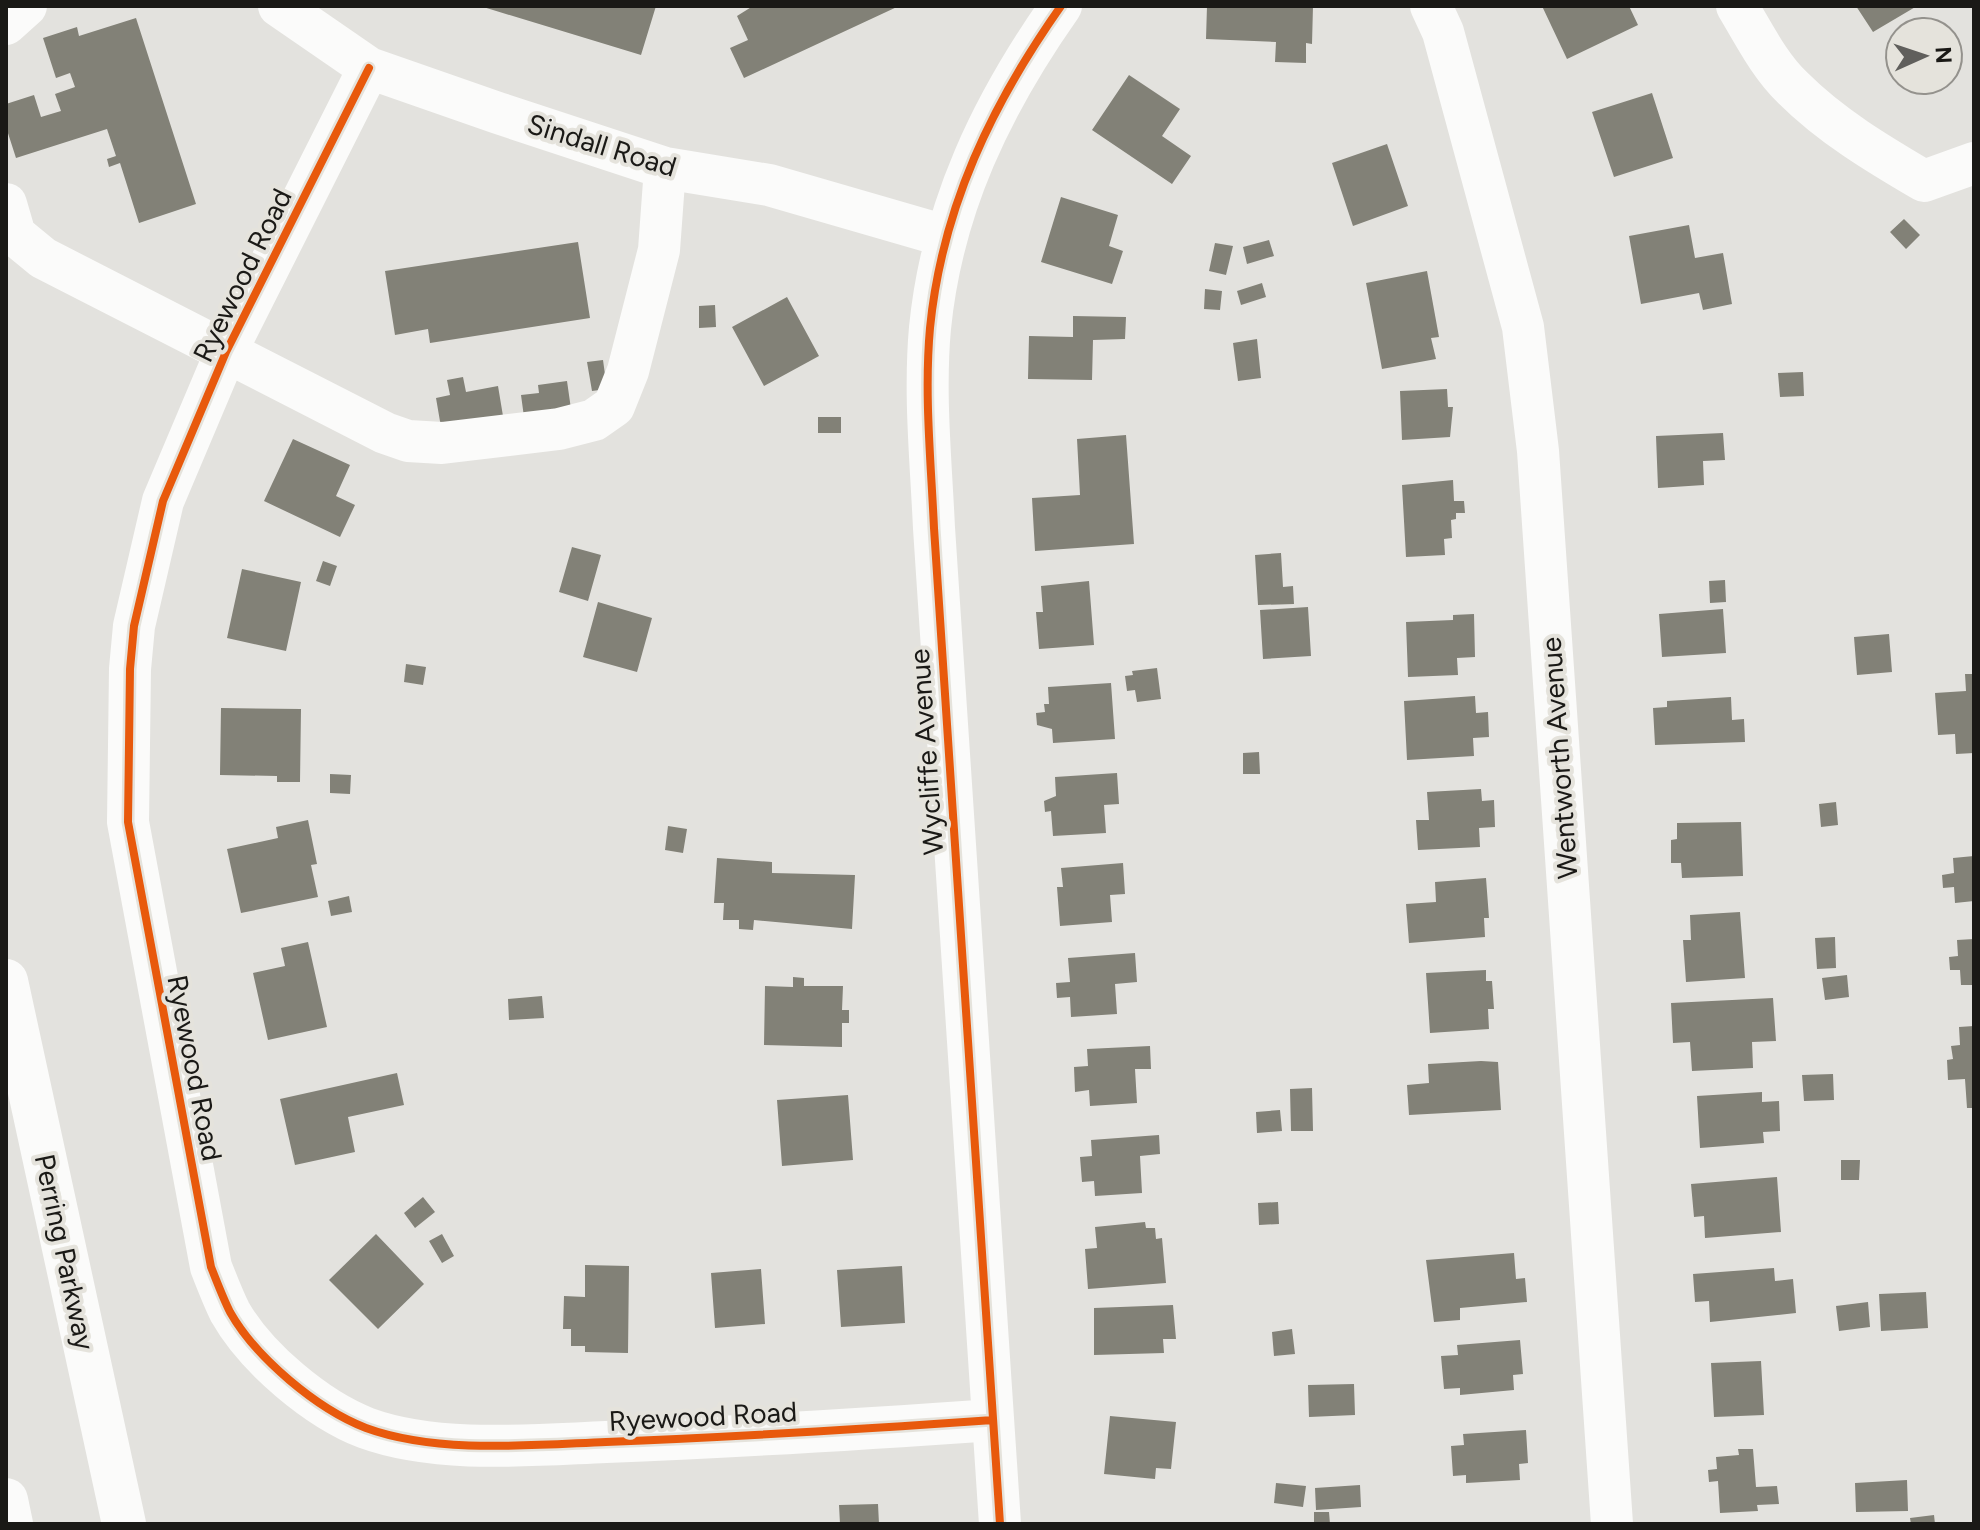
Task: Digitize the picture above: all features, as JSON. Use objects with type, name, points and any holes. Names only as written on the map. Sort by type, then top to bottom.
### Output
[{"type":"main road","name":"Perring Parkway","points":[[6,981],[124,1524]]},
{"type":"main road","points":[[6,1500],[11,1524]]},
{"type":"street","points":[[6,24],[26,6]]},
{"type":"street","name":"Sindall Road","points":[[279,6],[369,68],[665,168],[769,185],[945,236]]},
{"type":"street","name":"Wycliffe Avenue","points":[[1000,1524],[928,410],[930,331],[945,236],[960,189],[1000,101],[1061,6]]},
{"type":"street","name":"Wentworth Avenue","points":[[1431,6],[1443,32],[1523,327],[1536,435],[1612,1524]]},
{"type":"street","points":[[1737,6],[1768,58],[1792,87],[1874,152],[1924,181],[1974,163]]},
{"type":"street","name":"Ryewood Road","points":[[369,68],[226,352],[163,501],[134,626],[130,669],[128,822],[211,1267],[231,1312],[263,1356],[310,1395],[366,1428],[426,1441],[516,1445],[767,1436],[993,1420]]},
{"type":"street","points":[[6,204],[15,235],[43,258],[372,426],[408,441],[442,443],[559,429],[594,420],[614,406],[628,371],[659,250],[665,168]]},
{"type":"building","points":[[480,6],[656,6],[641,55]]},
{"type":"building","points":[[753,6],[899,6],[744,78],[730,48],[748,40],[737,16]]},
{"type":"building","points":[[1207,6],[1313,6],[1312,44],[1306,43],[1306,63],[1275,62],[1276,42],[1206,39]]},
{"type":"building","points":[[1542,6],[1629,6],[1638,25],[1567,59]]},
{"type":"building","points":[[1856,6],[1917,6],[1900,16],[1884,16],[1884,26],[1873,32]]},
{"type":"building","points":[[136,18],[196,204],[139,223],[120,163],[109,167],[107,159],[116,156],[107,129],[16,158],[6,127],[6,104],[34,95],[41,117],[61,111],[55,94],[75,87],[70,73],[56,78],[43,38],[77,27],[79,36]]},
{"type":"building","points":[[1129,75],[1180,109],[1162,136],[1191,156],[1172,184],[1092,130]]},
{"type":"building","points":[[1652,93],[1673,158],[1614,177],[1592,112]]},
{"type":"building","points":[[1387,144],[1408,206],[1353,226],[1332,163]]},
{"type":"building","points":[[1061,197],[1118,215],[1109,246],[1123,251],[1112,284],[1041,262]]},
{"type":"building","points":[[1904,219],[1920,235],[1906,249],[1890,232]]},
{"type":"building","points":[[1689,225],[1695,258],[1723,253],[1732,304],[1703,310],[1699,293],[1641,304],[1629,236]]},
{"type":"building","points":[[1269,240],[1274,256],[1247,264],[1243,247]]},
{"type":"building","points":[[578,242],[590,318],[430,343],[428,329],[395,335],[385,271]]},
{"type":"building","points":[[1215,243],[1233,246],[1226,275],[1209,271]]},
{"type":"building","points":[[1427,271],[1439,337],[1431,338],[1436,359],[1382,369],[1366,283]]},
{"type":"building","points":[[1262,283],[1266,297],[1241,305],[1237,291]]},
{"type":"building","points":[[1205,289],[1222,291],[1220,310],[1204,309]]},
{"type":"building","points":[[787,297],[819,356],[764,386],[732,327]]},
{"type":"building","points":[[715,305],[716,327],[699,328],[699,306]]},
{"type":"building","points":[[1073,316],[1126,317],[1125,339],[1093,340],[1092,380],[1028,379],[1029,336],[1073,337]]},
{"type":"building","points":[[1257,339],[1261,378],[1238,381],[1233,343]]},
{"type":"building","points":[[603,360],[607,389],[592,391],[587,362]]},
{"type":"building","points":[[1803,372],[1804,396],[1780,397],[1778,373]]},
{"type":"building","points":[[463,377],[466,392],[498,386],[504,422],[442,433],[436,398],[450,395],[447,380]]},
{"type":"building","points":[[567,381],[571,409],[524,417],[521,395],[539,393],[538,385]]},
{"type":"building","points":[[1447,389],[1448,407],[1453,407],[1450,437],[1402,440],[1400,391]]},
{"type":"building","points":[[818,417],[841,417],[841,433],[818,433]]},
{"type":"building","points":[[1723,433],[1725,460],[1703,461],[1704,485],[1658,488],[1656,436]]},
{"type":"building","points":[[1126,435],[1134,544],[1035,551],[1032,498],[1080,495],[1077,439]]},
{"type":"building","points":[[293,439],[350,465],[336,496],[355,505],[340,537],[264,501]]},
{"type":"building","points":[[1453,480],[1454,501],[1464,501],[1465,513],[1456,513],[1456,519],[1451,520],[1452,538],[1444,539],[1445,555],[1406,557],[1402,485]]},
{"type":"building","points":[[572,547],[601,555],[588,601],[559,592]]},
{"type":"building","points":[[1281,553],[1283,587],[1293,586],[1294,604],[1258,605],[1255,555]]},
{"type":"building","points":[[323,561],[337,566],[330,586],[316,581]]},
{"type":"building","points":[[242,569],[301,582],[286,651],[227,638]]},
{"type":"building","points":[[1725,580],[1726,602],[1710,603],[1709,581]]},
{"type":"building","points":[[1089,581],[1094,645],[1039,649],[1036,612],[1043,612],[1041,586]]},
{"type":"building","points":[[598,602],[652,618],[637,672],[583,657]]},
{"type":"building","points":[[1308,607],[1311,656],[1263,659],[1260,610]]},
{"type":"building","points":[[1723,609],[1726,653],[1662,657],[1659,614]]},
{"type":"building","points":[[1474,614],[1475,657],[1457,658],[1458,675],[1408,677],[1406,622],[1453,620],[1453,615]]},
{"type":"building","points":[[1889,634],[1892,672],[1857,675],[1854,637]]},
{"type":"building","points":[[406,664],[426,667],[423,685],[404,682]]},
{"type":"building","points":[[1157,668],[1161,699],[1137,702],[1135,690],[1127,691],[1125,676],[1133,675],[1132,671]]},
{"type":"building","points":[[1965,674],[1974,674],[1974,753],[1956,754],[1955,734],[1938,735],[1935,693],[1966,691]]},
{"type":"building","points":[[1111,683],[1115,739],[1053,743],[1052,729],[1037,725],[1036,713],[1045,712],[1044,704],[1049,704],[1048,687]]},
{"type":"building","points":[[1475,696],[1476,713],[1488,712],[1489,737],[1473,738],[1474,756],[1407,760],[1404,701]]},
{"type":"building","points":[[1731,697],[1732,720],[1744,719],[1745,742],[1655,745],[1653,708],[1667,707],[1667,701]]},
{"type":"building","points":[[221,708],[301,709],[300,782],[277,782],[277,776],[220,775]]},
{"type":"building","points":[[1259,752],[1260,774],[1243,774],[1243,753]]},
{"type":"building","points":[[1117,773],[1119,804],[1104,805],[1106,833],[1053,836],[1051,811],[1045,812],[1044,801],[1056,796],[1055,777]]},
{"type":"building","points":[[330,774],[351,775],[350,794],[330,793]]},
{"type":"building","points":[[1481,789],[1482,801],[1494,800],[1495,827],[1479,828],[1480,847],[1418,850],[1416,820],[1429,820],[1427,792]]},
{"type":"building","points":[[1836,802],[1838,825],[1821,827],[1819,804]]},
{"type":"building","points":[[308,820],[317,864],[311,865],[318,897],[241,913],[227,849],[278,838],[276,827]]},
{"type":"building","points":[[1741,822],[1743,876],[1682,878],[1681,863],[1671,863],[1671,840],[1677,839],[1677,823]]},
{"type":"building","points":[[668,826],[687,829],[683,853],[665,850]]},
{"type":"building","points":[[1974,856],[1974,901],[1955,903],[1954,887],[1943,888],[1942,875],[1954,873],[1953,858]]},
{"type":"building","points":[[717,858],[772,862],[772,873],[855,875],[852,929],[754,920],[753,930],[739,929],[739,920],[723,920],[724,903],[714,903]]},
{"type":"building","points":[[1123,863],[1125,894],[1110,895],[1112,922],[1060,926],[1057,887],[1063,887],[1061,868]]},
{"type":"building","points":[[1486,878],[1489,918],[1484,918],[1485,937],[1409,943],[1406,904],[1436,902],[1435,882]]},
{"type":"building","points":[[349,896],[352,912],[331,916],[328,901]]},
{"type":"building","points":[[1740,912],[1745,978],[1686,982],[1683,940],[1691,940],[1690,915]]},
{"type":"building","points":[[1835,937],[1836,968],[1817,969],[1815,938]]},
{"type":"building","points":[[1974,939],[1974,985],[1961,985],[1960,970],[1950,970],[1949,957],[1958,956],[1957,940]]},
{"type":"building","points":[[308,942],[327,1027],[268,1040],[253,973],[285,966],[281,948]]},
{"type":"building","points":[[1135,953],[1137,982],[1115,984],[1117,1014],[1071,1017],[1070,997],[1057,998],[1056,983],[1070,982],[1068,958]]},
{"type":"building","points":[[1486,970],[1486,981],[1492,981],[1494,1009],[1488,1009],[1489,1029],[1430,1033],[1426,973]]},
{"type":"building","points":[[1847,975],[1849,997],[1825,1000],[1822,978]]},
{"type":"building","points":[[793,977],[804,978],[804,986],[843,986],[842,1010],[849,1010],[849,1023],[842,1023],[842,1047],[764,1045],[765,986],[793,987]]},
{"type":"building","points":[[542,996],[544,1018],[509,1020],[508,999]]},
{"type":"building","points":[[1773,998],[1776,1041],[1752,1042],[1753,1068],[1692,1071],[1690,1042],[1673,1043],[1671,1003]]},
{"type":"building","points":[[1974,1026],[1974,1108],[1967,1108],[1965,1079],[1948,1080],[1947,1060],[1953,1059],[1951,1046],[1960,1045],[1959,1027]]},
{"type":"building","points":[[1150,1046],[1151,1069],[1135,1069],[1137,1103],[1090,1106],[1089,1090],[1075,1092],[1074,1067],[1088,1066],[1087,1049]]},
{"type":"building","points":[[1498,1062],[1501,1110],[1409,1115],[1407,1085],[1429,1083],[1428,1064]]},
{"type":"building","points":[[397,1073],[404,1105],[348,1117],[355,1152],[295,1165],[280,1099]]},
{"type":"building","points":[[1833,1074],[1834,1100],[1804,1101],[1802,1075]]},
{"type":"building","points":[[1312,1088],[1313,1131],[1291,1131],[1290,1089]]},
{"type":"building","points":[[1762,1092],[1762,1102],[1779,1101],[1780,1131],[1763,1132],[1764,1143],[1700,1148],[1697,1096]]},
{"type":"building","points":[[848,1095],[853,1160],[782,1166],[777,1100]]},
{"type":"building","points":[[1280,1110],[1282,1131],[1257,1133],[1256,1112]]},
{"type":"building","points":[[1159,1135],[1160,1154],[1140,1156],[1142,1193],[1095,1196],[1094,1181],[1082,1182],[1080,1157],[1092,1156],[1091,1140]]},
{"type":"building","points":[[1841,1160],[1860,1160],[1859,1180],[1841,1180]]},
{"type":"building","points":[[1777,1177],[1781,1232],[1705,1238],[1704,1216],[1694,1217],[1691,1184]]},
{"type":"building","points":[[423,1197],[435,1212],[415,1228],[404,1213]]},
{"type":"building","points":[[1278,1202],[1279,1224],[1259,1225],[1258,1203]]},
{"type":"building","points":[[1145,1222],[1146,1228],[1155,1228],[1156,1239],[1162,1238],[1166,1283],[1088,1289],[1085,1249],[1097,1248],[1095,1227]]},
{"type":"building","points":[[376,1234],[424,1284],[378,1329],[329,1280]]},
{"type":"building","points":[[442,1234],[454,1256],[442,1263],[429,1241]]},
{"type":"building","points":[[1514,1253],[1516,1279],[1525,1278],[1527,1302],[1460,1308],[1460,1320],[1434,1322],[1426,1260]]},
{"type":"building","points":[[585,1265],[629,1266],[628,1353],[585,1352],[585,1346],[571,1346],[571,1329],[563,1329],[564,1296],[585,1297]]},
{"type":"building","points":[[902,1266],[905,1323],[841,1327],[837,1270]]},
{"type":"building","points":[[1774,1268],[1775,1281],[1793,1279],[1796,1313],[1710,1322],[1709,1301],[1695,1302],[1693,1274]]},
{"type":"building","points":[[761,1269],[765,1324],[715,1328],[711,1273]]},
{"type":"building","points":[[1926,1292],[1928,1328],[1881,1331],[1879,1294]]},
{"type":"building","points":[[1868,1302],[1870,1327],[1839,1331],[1836,1306]]},
{"type":"building","points":[[1173,1305],[1176,1339],[1163,1339],[1164,1353],[1094,1355],[1094,1308]]},
{"type":"building","points":[[1292,1329],[1295,1354],[1274,1356],[1272,1332]]},
{"type":"building","points":[[1520,1340],[1523,1374],[1513,1375],[1514,1390],[1460,1395],[1460,1388],[1444,1389],[1441,1356],[1458,1355],[1457,1345]]},
{"type":"building","points":[[1761,1361],[1764,1415],[1714,1417],[1711,1363]]},
{"type":"building","points":[[1354,1384],[1355,1415],[1309,1417],[1308,1385]]},
{"type":"building","points":[[1110,1416],[1176,1422],[1171,1469],[1156,1468],[1155,1479],[1104,1474]]},
{"type":"building","points":[[1526,1430],[1528,1463],[1519,1464],[1520,1480],[1466,1483],[1466,1475],[1453,1476],[1451,1446],[1464,1445],[1463,1434]]},
{"type":"building","points":[[1738,1449],[1753,1449],[1756,1487],[1777,1486],[1779,1504],[1757,1505],[1758,1511],[1720,1513],[1718,1481],[1709,1482],[1708,1470],[1717,1469],[1716,1457],[1739,1455]]},
{"type":"building","points":[[1907,1480],[1908,1511],[1856,1512],[1855,1483]]},
{"type":"building","points":[[1276,1483],[1306,1486],[1303,1507],[1274,1503]]},
{"type":"building","points":[[1360,1485],[1361,1507],[1316,1510],[1315,1488]]},
{"type":"building","points":[[878,1504],[879,1524],[840,1524],[839,1505]]},
{"type":"building","points":[[1314,1512],[1329,1512],[1330,1524],[1314,1524]]},
{"type":"building","points":[[1934,1515],[1935,1524],[1911,1524],[1910,1518]]},
{"type":"cycle path","points":[[1000,1524],[934,528],[928,353],[936,283],[946,240],[974,158],[1013,81],[1061,6]]},
{"type":"cycle path","points":[[369,68],[226,352],[163,501],[134,626],[130,669],[128,822],[211,1267],[227,1307],[255,1347],[308,1395],[366,1428],[423,1442],[485,1446],[547,1445],[993,1420]]}]
